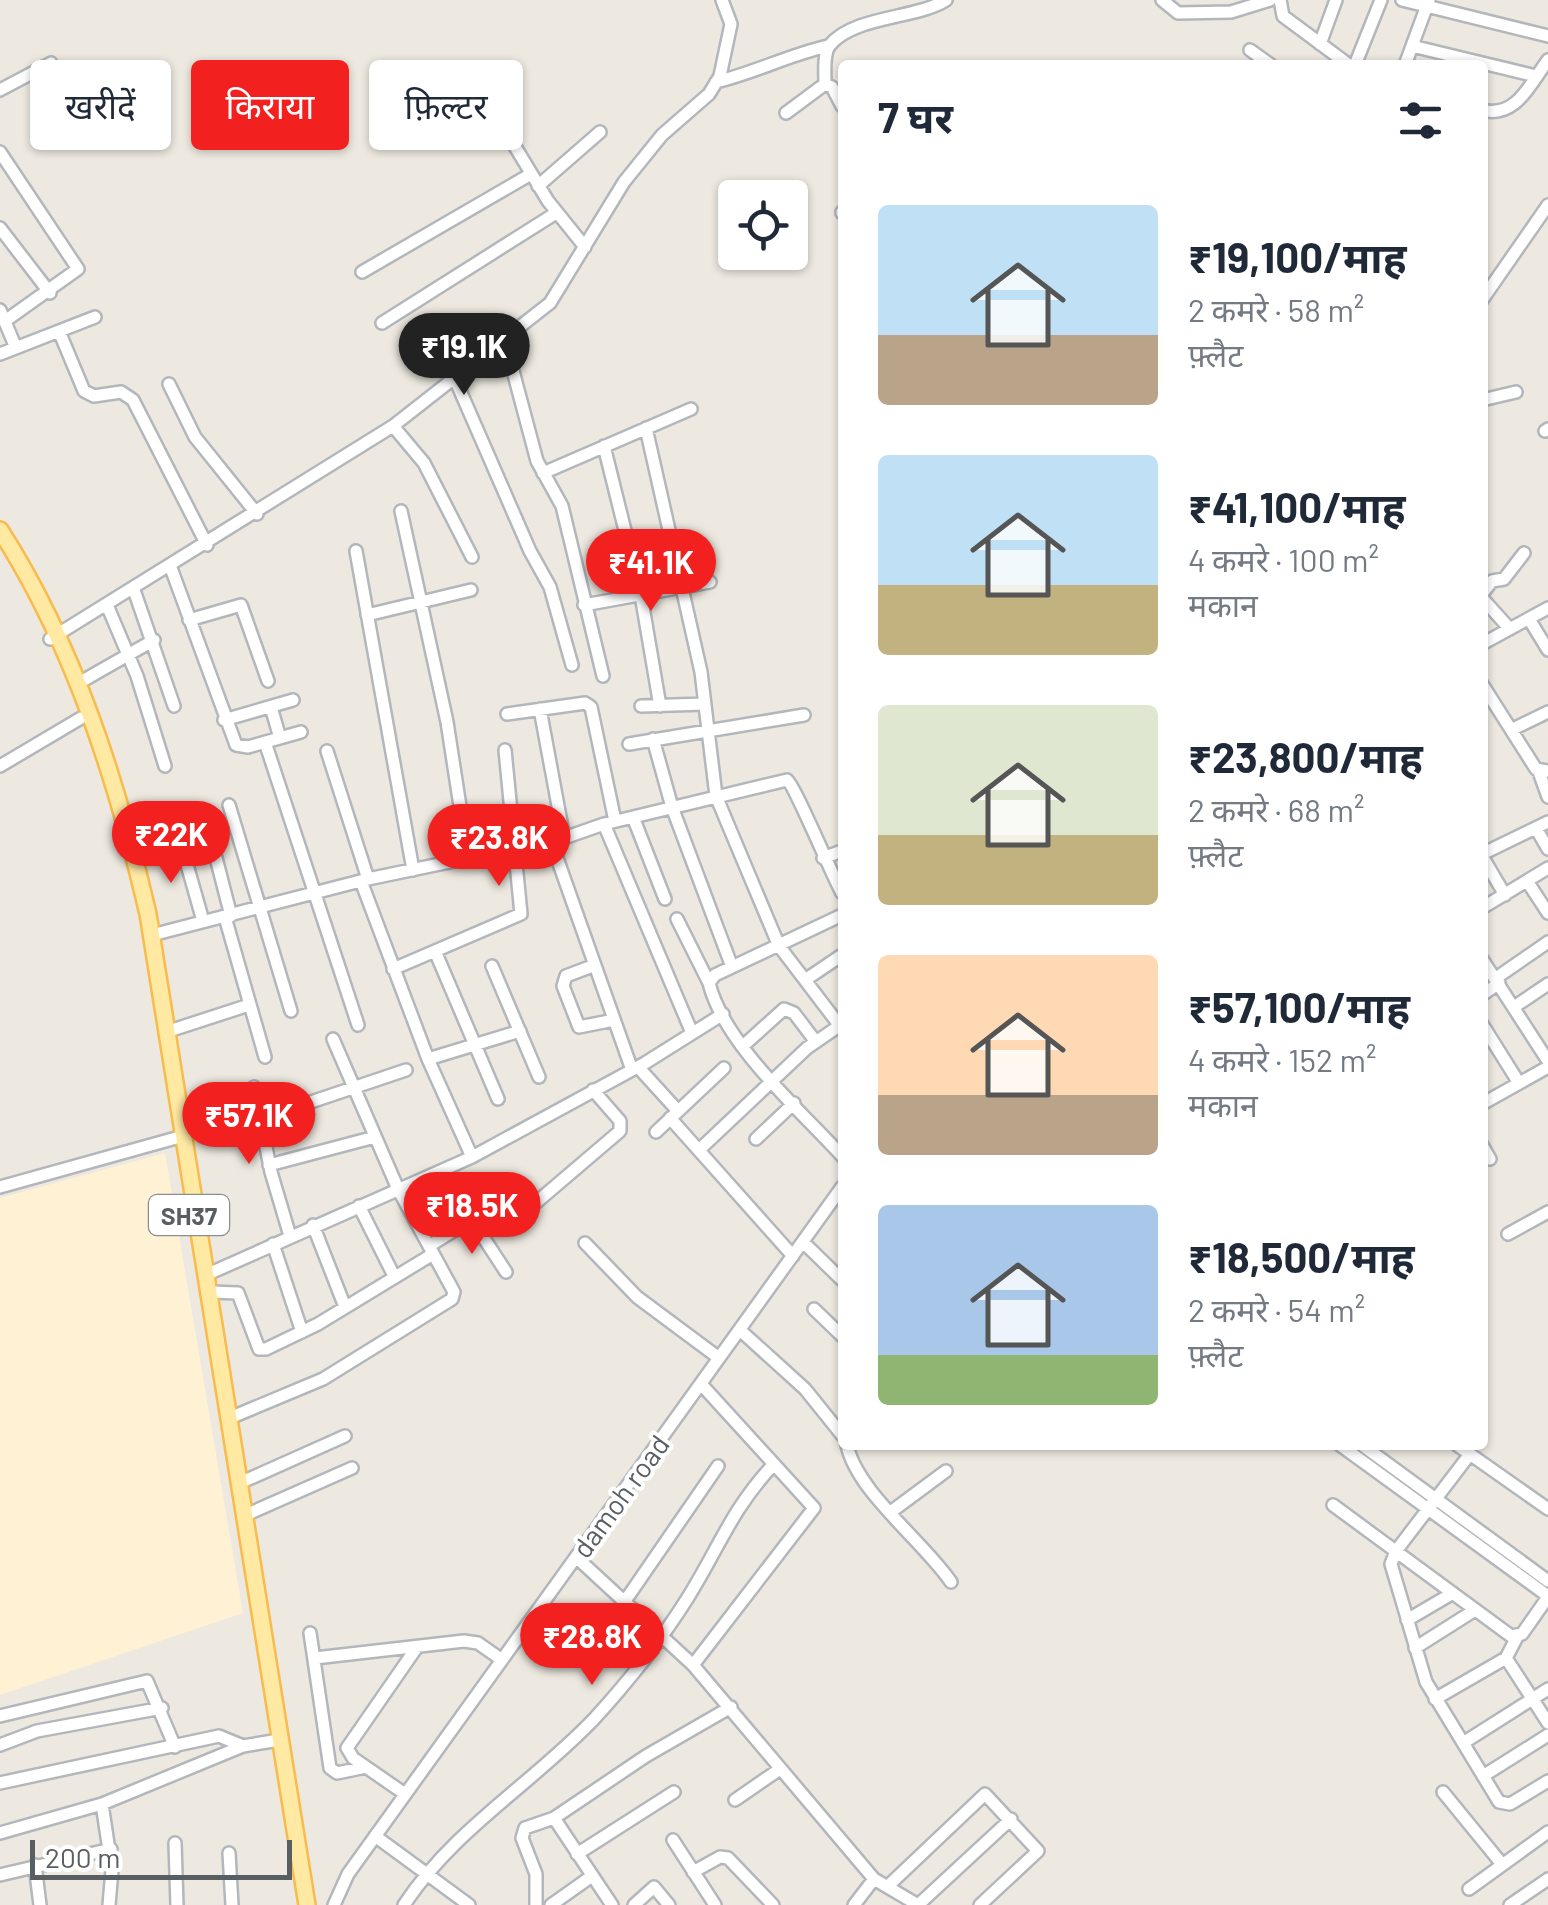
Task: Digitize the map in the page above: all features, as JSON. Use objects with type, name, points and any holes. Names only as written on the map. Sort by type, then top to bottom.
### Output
[{"type":"main road","name":"SH37","points":[[0,530],[78,684],[118,802],[152,935],[248,1514],[307,1905]]},
{"type":"main road","name":"SH37","points":[[0,548],[54,636],[138,913],[273,1741],[296,1905]]},
{"type":"street","points":[[716,82],[760,72],[783,56],[828,46],[878,19],[926,12],[946,0]]},
{"type":"street","points":[[1162,0],[1178,13],[1230,12],[1270,0]]},
{"type":"street","points":[[1280,0],[1282,16],[1344,60]]},
{"type":"street","points":[[1320,44],[1336,0]]},
{"type":"street","points":[[1354,60],[1381,0]]},
{"type":"street","points":[[1402,0],[1428,3],[1548,36]]},
{"type":"street","points":[[54,636],[171,568],[393,426],[550,304],[624,182],[662,135],[709,94],[716,82],[724,65],[731,24],[726,2]]},
{"type":"street","points":[[1406,60],[1428,3]]},
{"type":"street","points":[[786,113],[824,84],[828,46]]},
{"type":"street","points":[[1412,46],[1470,60]]},
{"type":"street","points":[[1250,50],[1264,60]]},
{"type":"street","points":[[1488,111],[1504,112],[1548,60]]},
{"type":"street","points":[[1488,64],[1536,76]]},
{"type":"street","points":[[0,90],[30,74]]},
{"type":"street","points":[[824,84],[832,87],[838,98]]},
{"type":"street","points":[[538,186],[600,132]]},
{"type":"street","points":[[517,150],[556,213],[585,247]]},
{"type":"street","points":[[0,152],[76,263],[77,274],[50,293],[3,316],[16,348]]},
{"type":"street","points":[[362,272],[531,174]]},
{"type":"street","points":[[1488,292],[1548,204]]},
{"type":"street","points":[[382,323],[556,213]]},
{"type":"street","points":[[0,228],[50,293]]},
{"type":"street","points":[[0,354],[95,317]]},
{"type":"street","points":[[59,331],[84,391],[94,396],[120,392],[133,400],[207,545]]},
{"type":"street","points":[[499,345],[513,371],[543,473],[562,506],[603,676]]},
{"type":"street","points":[[455,379],[530,551],[550,587],[572,665]]},
{"type":"street","points":[[169,384],[195,437],[256,514]]},
{"type":"street","points":[[1488,399],[1516,392]]},
{"type":"street","points":[[543,473],[691,409]]},
{"type":"street","points":[[393,426],[424,464],[472,557]]},
{"type":"street","points":[[646,428],[684,587],[716,796],[780,946],[838,1021]]},
{"type":"street","points":[[604,446],[642,595],[660,706]]},
{"type":"street","points":[[401,511],[423,601],[468,858]]},
{"type":"street","points":[[356,551],[413,870]]},
{"type":"street","points":[[1488,588],[1494,580],[1504,579],[1524,554]]},
{"type":"street","points":[[171,568],[236,745],[301,732]]},
{"type":"street","points":[[584,606],[710,582]]},
{"type":"street","points":[[134,590],[174,706]]},
{"type":"street","points":[[368,614],[471,590]]},
{"type":"street","points":[[1488,603],[1510,629]]},
{"type":"street","points":[[189,620],[241,605],[268,681]]},
{"type":"street","points":[[107,606],[129,655],[165,766]]},
{"type":"street","points":[[1488,641],[1548,608]]},
{"type":"street","points":[[1529,619],[1548,650]]},
{"type":"street","points":[[78,684],[154,640]]},
{"type":"street","points":[[1488,693],[1544,771],[1548,796]]},
{"type":"street","points":[[224,720],[293,700]]},
{"type":"street","points":[[507,714],[586,703],[591,707],[610,823],[692,1033]]},
{"type":"street","points":[[641,706],[704,704]]},
{"type":"street","points":[[271,706],[280,738]]},
{"type":"street","points":[[540,710],[558,840],[595,965],[635,1068],[699,1150],[793,1256]]},
{"type":"street","points":[[1513,729],[1548,712]]},
{"type":"street","points":[[629,744],[804,715]]},
{"type":"street","points":[[0,766],[81,718]]},
{"type":"street","points":[[654,740],[672,807],[732,967]]},
{"type":"street","points":[[265,742],[358,1024]]},
{"type":"street","points":[[393,968],[521,914],[505,750]]},
{"type":"street","points":[[328,751],[393,968],[472,1157]]},
{"type":"street","points":[[152,935],[365,880],[558,840],[672,807],[792,781],[838,886]]},
{"type":"street","points":[[229,805],[291,1012]]},
{"type":"street","points":[[205,815],[249,1005],[265,1057]]},
{"type":"street","points":[[633,817],[664,899]]},
{"type":"street","points":[[1488,852],[1543,826],[1548,849]]},
{"type":"street","points":[[180,840],[203,922]]},
{"type":"street","points":[[823,858],[838,852]]},
{"type":"street","points":[[1488,866],[1505,896]]},
{"type":"street","points":[[1488,905],[1548,868]]},
{"type":"street","points":[[1527,880],[1548,913]]},
{"type":"street","points":[[709,983],[732,967],[838,917]]},
{"type":"street","points":[[677,919],[722,1014],[744,1046],[838,1152]]},
{"type":"street","points":[[1488,989],[1548,942]]},
{"type":"street","points":[[435,951],[498,1098]]},
{"type":"street","points":[[806,980],[838,958]]},
{"type":"street","points":[[595,965],[566,976],[562,986],[579,1027],[614,1020]]},
{"type":"street","points":[[492,966],[538,1077]]},
{"type":"street","points":[[1488,967],[1548,1064],[1488,1101]]},
{"type":"street","points":[[1514,1007],[1548,984]]},
{"type":"street","points":[[169,1031],[249,1005]]},
{"type":"street","points":[[744,1046],[784,1009],[794,1013],[816,1042]]},
{"type":"street","points":[[208,1274],[472,1157],[635,1068],[722,1014]]},
{"type":"street","points":[[699,1150],[772,1079],[838,1027]]},
{"type":"street","points":[[428,1059],[520,1031]]},
{"type":"street","points":[[1488,1033],[1520,1083]]},
{"type":"street","points":[[232,1417],[323,1379],[452,1299],[454,1288],[398,1189],[334,1038]]},
{"type":"street","points":[[656,1132],[724,1068]]},
{"type":"street","points":[[260,1114],[406,1070]]},
{"type":"street","points":[[254,1087],[269,1164],[290,1236]]},
{"type":"street","points":[[211,1292],[238,1292],[259,1349],[302,1332],[394,1276],[472,1220],[502,1204],[518,1213],[531,1208],[620,1131],[620,1121],[593,1090]]},
{"type":"street","points":[[756,1139],[794,1103]]},
{"type":"street","points":[[269,1164],[375,1137]]},
{"type":"street","points":[[0,1187],[176,1138]]},
{"type":"street","points":[[1488,1156],[1490,1159]]},
{"type":"street","name":"damoh road","points":[[334,1905],[348,1874],[701,1384],[714,1355],[741,1332],[838,1193]]},
{"type":"street","points":[[359,1206],[394,1276]]},
{"type":"street","points":[[1508,1234],[1548,1212]]},
{"type":"street","points":[[472,1220],[506,1272]]},
{"type":"street","points":[[313,1225],[345,1307]]},
{"type":"street","points":[[585,1242],[636,1297],[714,1355]]},
{"type":"street","points":[[803,1242],[838,1276]]},
{"type":"street","points":[[273,1244],[302,1332]]},
{"type":"street","points":[[814,1309],[838,1329]]},
{"type":"street","points":[[741,1332],[805,1388],[838,1430]]},
{"type":"street","points":[[693,1665],[812,1514],[812,1502],[773,1465],[701,1384]]},
{"type":"street","points":[[242,1482],[345,1436]]},
{"type":"street","points":[[848,1450],[852,1468],[951,1582]]},
{"type":"street","points":[[1348,1450],[1548,1581]]},
{"type":"street","points":[[1368,1450],[1548,1597],[1506,1658],[1436,1700]]},
{"type":"street","points":[[1464,1450],[1548,1509]]},
{"type":"street","points":[[1470,1454],[1391,1564],[1415,1648],[1436,1700],[1483,1776],[1505,1805],[1548,1782]]},
{"type":"street","points":[[404,1905],[424,1875],[490,1808],[595,1718],[686,1600],[740,1501],[773,1465]]},
{"type":"street","points":[[586,1660],[718,1466]]},
{"type":"street","points":[[248,1514],[352,1468]]},
{"type":"street","points":[[892,1511],[946,1471]]},
{"type":"street","points":[[1334,1506],[1517,1637]]},
{"type":"street","points":[[576,1557],[625,1598],[731,1706],[874,1879],[914,1904],[1011,1819]]},
{"type":"street","points":[[1407,1620],[1452,1593]]},
{"type":"street","points":[[1415,1648],[1475,1610]]},
{"type":"street","points":[[310,1633],[330,1768],[337,1773],[366,1768]]},
{"type":"street","points":[[316,1658],[470,1642],[502,1660]]},
{"type":"street","points":[[405,1794],[366,1768],[347,1748],[417,1647]]},
{"type":"street","points":[[1506,1658],[1548,1723]]},
{"type":"street","points":[[0,1716],[142,1680],[152,1686],[175,1747]]},
{"type":"street","points":[[1463,1743],[1548,1690]]},
{"type":"street","points":[[536,1905],[536,1874],[522,1832],[554,1818],[731,1706]]},
{"type":"street","points":[[0,1745],[37,1731],[162,1708]]},
{"type":"street","points":[[1483,1776],[1548,1735]]},
{"type":"street","points":[[0,1783],[218,1736],[242,1746]]},
{"type":"street","points":[[0,1833],[102,1804],[242,1746],[273,1741]]},
{"type":"street","points":[[735,1800],[780,1769]]},
{"type":"street","points":[[577,1854],[674,1792]]},
{"type":"street","points":[[1442,1792],[1501,1863]]},
{"type":"street","points":[[888,1886],[980,1795],[990,1796],[1038,1851],[980,1905]]},
{"type":"street","points":[[102,1804],[110,1849],[109,1905]]},
{"type":"street","points":[[554,1818],[612,1905]]},
{"type":"street","points":[[1469,1889],[1548,1832]]},
{"type":"street","points":[[375,1836],[450,1900],[469,1905]]},
{"type":"street","points":[[673,1840],[715,1905]]},
{"type":"street","points":[[175,1843],[177,1905]]},
{"type":"street","points":[[0,1874],[110,1849]]},
{"type":"street","points":[[229,1853],[232,1905]]},
{"type":"street","points":[[693,1872],[720,1857],[728,1858],[773,1905]]},
{"type":"street","points":[[35,1865],[40,1905]]},
{"type":"street","points":[[551,1905],[592,1876]]},
{"type":"street","points":[[854,1905],[874,1879]]},
{"type":"street","points":[[1510,1905],[1548,1879]]},
{"type":"street","points":[[634,1905],[654,1887],[669,1905]]},
{"type":"shaded area","points":[[165,1153],[243,1613],[0,1695],[0,1198]]}]
